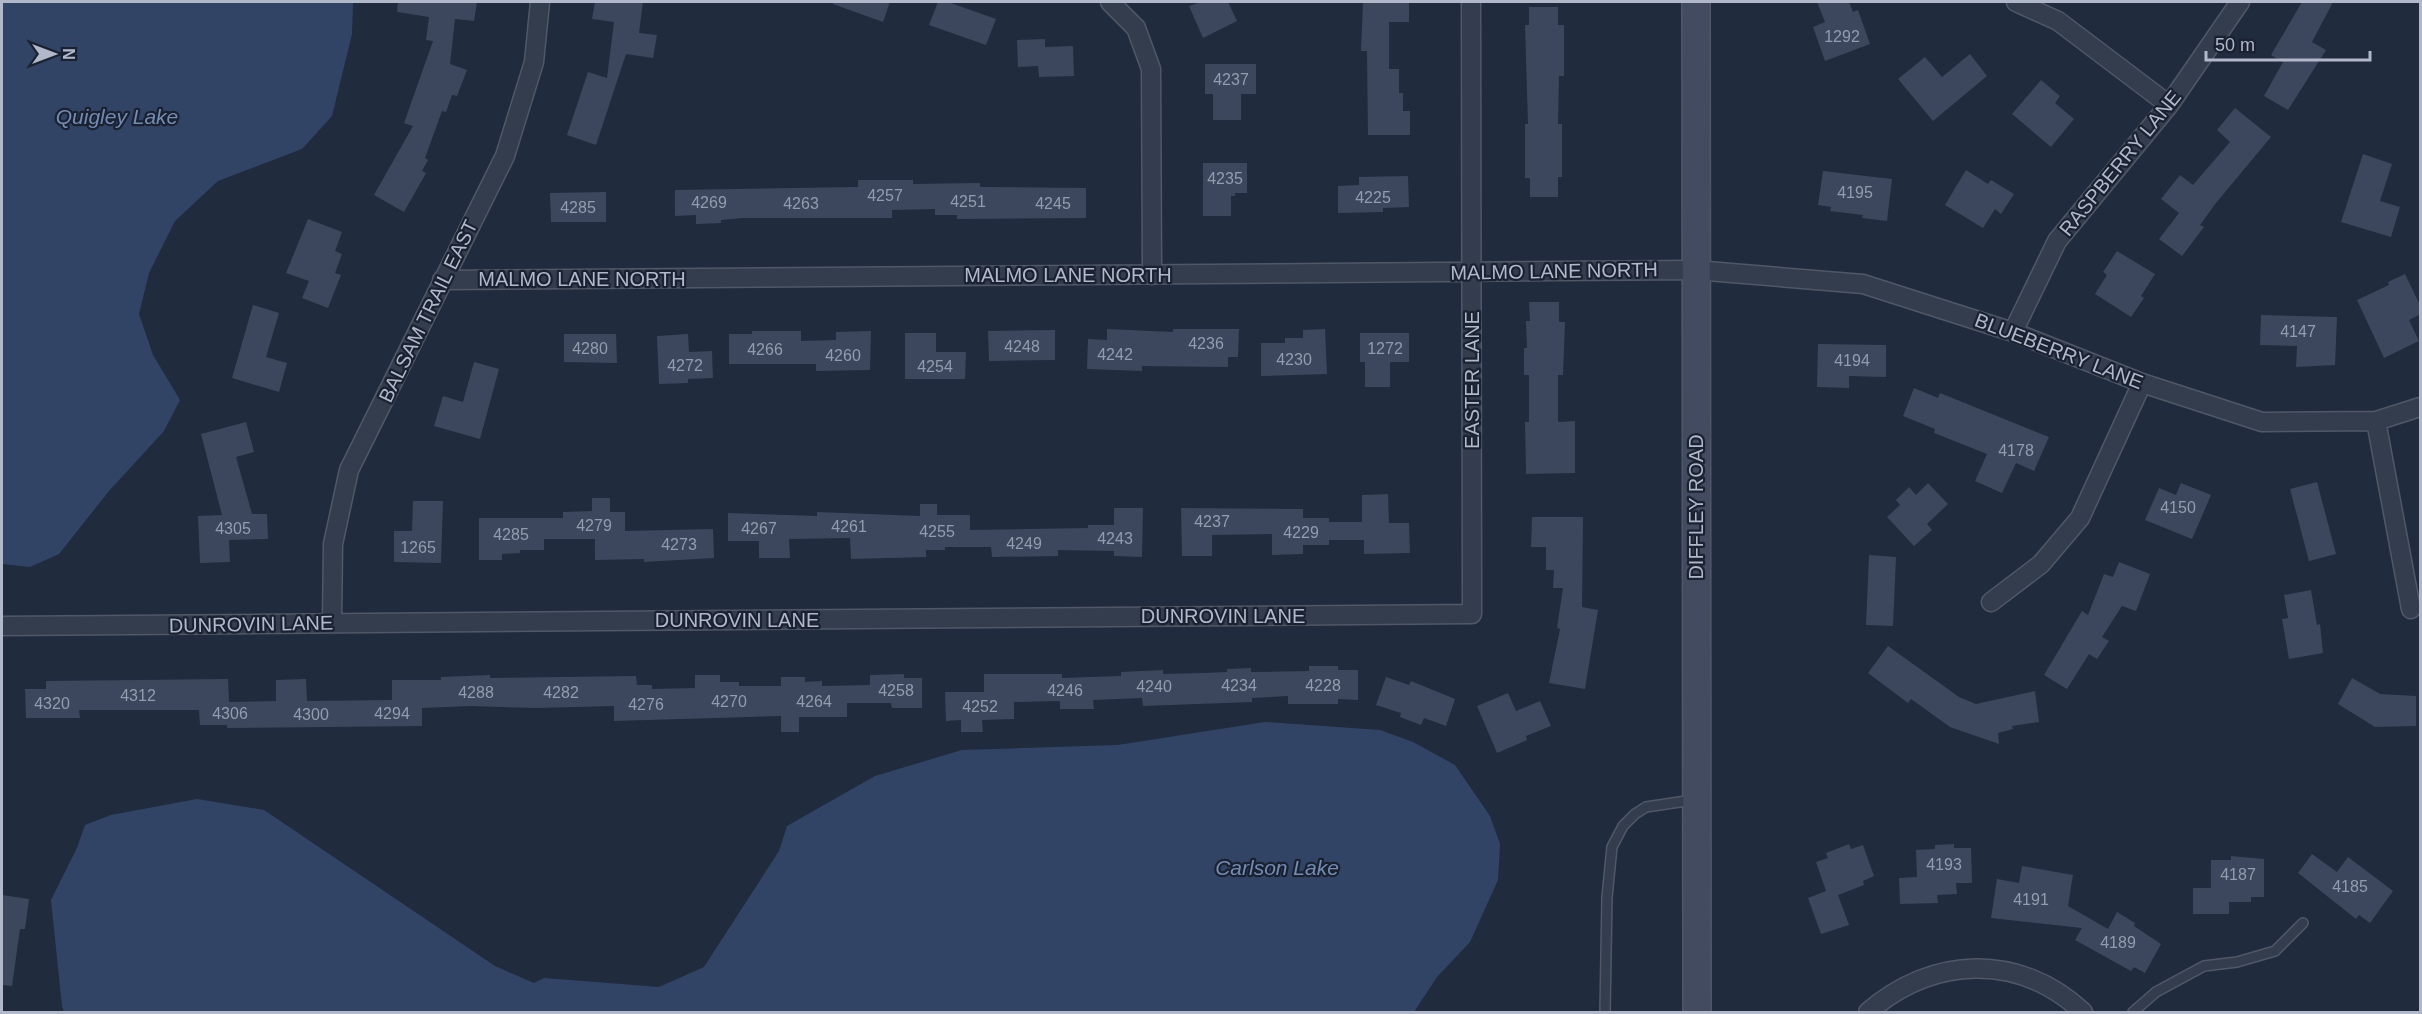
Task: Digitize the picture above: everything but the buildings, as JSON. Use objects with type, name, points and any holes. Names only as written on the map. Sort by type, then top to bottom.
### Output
[{"type":"main road","name":"DIFFLEY ROAD","points":[[1696,2],[1697,1012]]},
{"type":"street","name":"BALSAM TRAIL EAST","points":[[332,623],[333,544],[349,470],[505,156],[534,62],[540,2]]},
{"type":"street","points":[[1110,2],[1136,28],[1150,69],[1152,274]]},
{"type":"street","name":"EASTER LANE","points":[[1471,2],[1472,614]]},
{"type":"street","points":[[2016,2],[2058,21],[2169,105]]},
{"type":"street","name":"RASPBERRY LANE","points":[[2013,332],[2057,241],[2169,105],[2240,2]]},
{"type":"street","name":"MALMO LANE NORTH","points":[[442,280],[1695,270]]},
{"type":"street","name":"BLUEBERRY LANE","points":[[1695,270],[1863,284],[2013,332],[2142,383],[2262,422],[2376,421],[2421,407]]},
{"type":"street","points":[[1991,602],[2041,564],[2080,518],[2142,383]]},
{"type":"street","points":[[2376,421],[2411,609]]},
{"type":"street","name":"DUNROVIN LANE","points":[[2,626],[1472,614]]},
{"type":"street","points":[[1868,1012],[1902,987],[1941,972],[1966,968],[2008,971],[2027,977],[2059,993],[2083,1012]]},
{"type":"lane","points":[[1605,1012],[1607,897],[1612,846],[1623,826],[1646,807],[1696,800]]},
{"type":"lane","points":[[2133,1012],[2156,992],[2204,966],[2237,962],[2276,951],[2303,923]]},
{"type":"water","name":"Quigley Lake","points":[[2,2],[353,2],[352,34],[332,116],[302,149],[218,181],[175,221],[149,273],[139,314],[153,355],[180,400],[164,431],[109,491],[59,554],[30,567],[2,564]]},
{"type":"water","name":"Carlson Lake","points":[[1265,722],[1380,730],[1413,742],[1455,765],[1490,816],[1500,844],[1498,880],[1470,942],[1437,977],[1414,1012],[64,1012],[62,1006],[51,900],[77,848],[85,825],[111,815],[197,799],[264,810],[495,966],[534,983],[544,978],[659,987],[704,967],[779,851],[787,826],[875,776],[962,750],[1118,745]]}]
